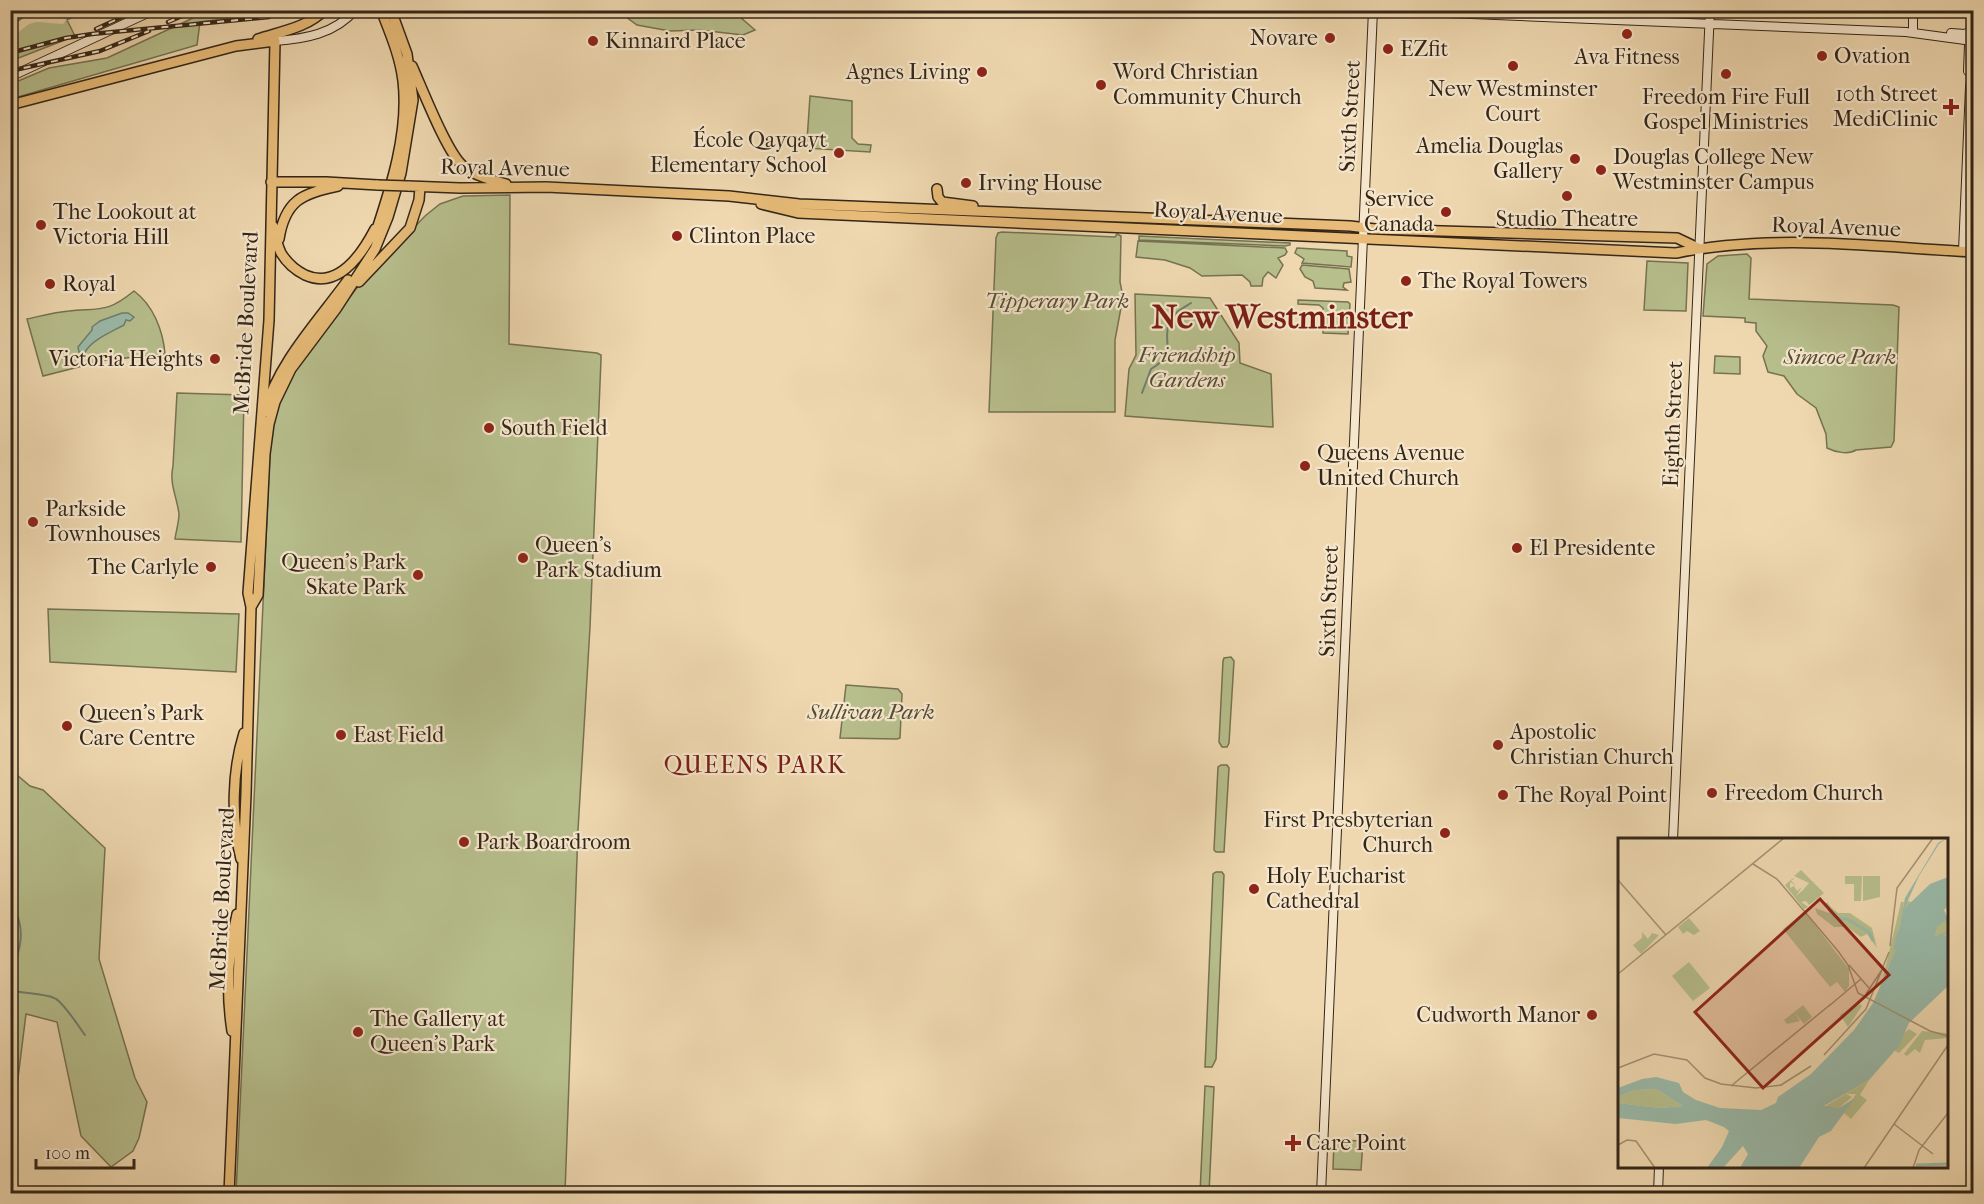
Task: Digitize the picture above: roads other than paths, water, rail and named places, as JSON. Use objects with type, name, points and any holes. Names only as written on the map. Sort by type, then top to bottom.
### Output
[{"type":"main road","points":[[10,105],[236,46],[301,25],[320,15],[324,10]]},
{"type":"main road","points":[[381,10],[407,54],[444,136],[462,166],[481,176],[514,187]]},
{"type":"main road","points":[[260,432],[267,403],[278,378],[360,264],[372,243],[382,214],[394,171],[404,109],[403,81],[391,10]]},
{"type":"main road","points":[[236,46],[274,41]]},
{"type":"main road","name":"McBride Boulevard","points":[[229,1194],[243,870],[236,841],[235,793],[237,753],[247,722],[252,607],[248,593],[268,320],[274,41]]},
{"type":"main road","points":[[336,309],[375,249],[388,217],[401,172],[413,100],[407,54]]},
{"type":"main road","name":"Royal Avenue","points":[[271,182],[678,193],[799,204],[1364,228],[1677,238],[1698,248]]},
{"type":"main road","points":[[278,244],[284,216],[296,201],[312,192],[350,184]]},
{"type":"main road","points":[[336,309],[410,228],[419,200],[420,187]]},
{"type":"main road","points":[[937,189],[940,201],[982,207],[993,212]]},
{"type":"main road","name":"Royal Avenue","points":[[738,198],[798,213],[1676,254],[1698,248],[1791,243],[1969,251]]},
{"type":"main road","points":[[270,212],[278,244],[286,260],[298,271],[315,278],[333,277],[344,271],[356,259],[369,240],[382,214]]},
{"type":"main road","name":"McBride Boulevard","points":[[252,607],[258,595],[265,454],[275,402],[291,369],[336,309]]},
{"type":"street","points":[[10,77],[154,10]]},
{"type":"street","points":[[274,41],[310,37],[348,19],[355,10]]},
{"type":"street","points":[[1374,10],[1926,34],[1931,32],[1968,41]]},
{"type":"street","name":"Sixth Street","points":[[1321,1194],[1374,10]]},
{"type":"street","points":[[1607,20],[1608,10]]},
{"type":"street","name":"Eighth Street","points":[[1673,838],[1710,10]]},
{"type":"street","points":[[1913,13],[1913,33]]},
{"type":"street","points":[[1971,78],[1968,72],[1968,41],[1974,29]]},
{"type":"street","points":[[1969,251],[1971,78],[1974,65]]},
{"type":"street","points":[[1658,1194],[1659,1168]]},
{"type":"water","points":[[11,11],[85,11],[63,22],[28,21],[11,36]]},
{"type":"water","points":[[128,313],[134,317],[97,340],[85,352],[79,352],[78,347],[92,327],[100,321]]},
{"type":"waterway","points":[[1142,393],[1151,369],[1164,358],[1167,352],[1167,329],[1171,319],[1178,311],[1191,303]]},
{"type":"waterway","points":[[10,904],[17,914],[21,934],[18,954],[10,972]]},
{"type":"waterway","points":[[10,990],[54,998],[66,1008],[85,1035]]},
{"type":"railway","points":[[96,29],[137,10]]},
{"type":"railway","points":[[168,22],[196,10]]},
{"type":"railway","points":[[10,53],[66,38],[92,34],[269,17]]},
{"type":"railway","points":[[10,71],[100,51],[149,31]]},
{"type":"place","name":"Ava Fitness","points":[[1627,34]]},
{"type":"place","name":"Novare","points":[[1330,38]]},
{"type":"place","name":"Kinnaird Place","points":[[593,41]]},
{"type":"place","name":"EZfit","points":[[1388,49]]},
{"type":"place","name":"Ovation","points":[[1822,56]]},
{"type":"place","name":"New Westminster Court","points":[[1513,66]]},
{"type":"place","name":"Agnes Living","points":[[982,72]]},
{"type":"place","name":"Freedom Fire Full Gospel Ministries","points":[[1726,74]]},
{"type":"place","name":"Word Christian Community Church","points":[[1101,85]]},
{"type":"place","name":"10th Street MediClinic","points":[[1951,107]]},
{"type":"place","name":"École Qayqayt Elementary School","points":[[839,153]]},
{"type":"place","name":"Amelia Douglas Gallery","points":[[1575,159]]},
{"type":"place","name":"Douglas College New Westminster Campus","points":[[1601,170]]},
{"type":"place","name":"Irving House","points":[[966,183]]},
{"type":"place","name":"Studio Theatre","points":[[1567,196]]},
{"type":"place","name":"Service Canada","points":[[1446,212]]},
{"type":"place","name":"The Lookout at Victoria Hill","points":[[41,225]]},
{"type":"place","name":"Clinton Place","points":[[677,236]]},
{"type":"place","name":"The Royal Towers","points":[[1406,281]]},
{"type":"place","name":"Royal","points":[[50,284]]},
{"type":"place","name":"Victoria Heights","points":[[215,359]]},
{"type":"place","name":"South Field","points":[[489,428]]},
{"type":"place","name":"Queens Avenue United Church","points":[[1305,466]]},
{"type":"place","name":"Parkside Townhouses","points":[[33,522]]},
{"type":"place","name":"El Presidente","points":[[1517,548]]},
{"type":"place","name":"Queen's Park Stadium","points":[[523,558]]},
{"type":"place","name":"The Carlyle","points":[[211,567]]},
{"type":"place","name":"Queen's Park Skate Park","points":[[418,575]]},
{"type":"place","name":"Queen's Park Care Centre","points":[[67,726]]},
{"type":"place","name":"East Field","points":[[341,735]]},
{"type":"place","name":"Apostolic Christian Church","points":[[1498,745]]},
{"type":"place","name":"Freedom Church","points":[[1712,793]]},
{"type":"place","name":"The Royal Point","points":[[1503,795]]},
{"type":"place","name":"First Presbyterian Church","points":[[1445,833]]},
{"type":"place","name":"Park Boardroom","points":[[464,842]]},
{"type":"place","name":"Holy Eucharist Cathedral","points":[[1254,889]]},
{"type":"place","name":"Cudworth Manor","points":[[1592,1015]]},
{"type":"place","name":"The Gallery at Queen's Park","points":[[358,1032]]},
{"type":"place","name":"Care Point","points":[[1293,1143]]},
{"type":"district","name":"New Westminster","points":[[1282,317]]},
{"type":"district","name":"QUEENS PARK","points":[[755,765]]},
{"type":"park label","name":"Tipperary Park","points":[[1057,301]]},
{"type":"park label","name":"Simcoe Park","points":[[1840,357]]},
{"type":"park label","name":"Friendship Gardens","points":[[1187,368]]},
{"type":"park label","name":"Sullivan Park","points":[[871,712]]}]
